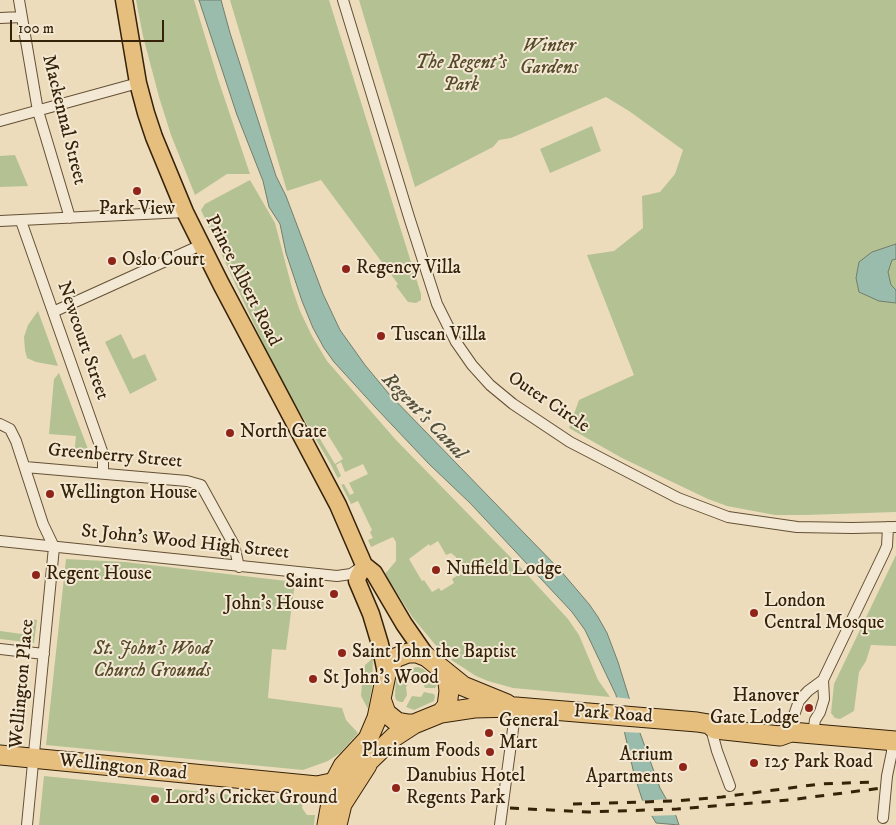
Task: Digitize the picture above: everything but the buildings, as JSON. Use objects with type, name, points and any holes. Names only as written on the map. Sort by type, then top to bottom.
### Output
[{"type":"highway","points":[[331,823],[335,781],[343,766],[368,738],[377,718],[386,673],[393,660],[404,653],[414,653],[427,657],[447,675],[450,691],[447,706],[441,713],[414,724],[393,720],[386,713],[381,699]]},
{"type":"highway","name":"Park Road","points":[[447,675],[463,686],[516,707]]},
{"type":"highway","name":"Park Road","points":[[441,713],[474,708],[516,707],[640,716],[710,724],[716,718],[781,726],[791,732],[894,741]]},
{"type":"highway","name":"Wellington Road","points":[[0,755],[301,785],[322,785],[335,781],[368,762],[394,737],[414,724]]},
{"type":"highway","points":[[331,823],[365,770],[368,762]]},
{"type":"highway","points":[[301,785],[320,800],[331,823]]},
{"type":"main road","name":"Prince Albert Road","points":[[124,0],[138,83],[154,137],[185,212],[334,498],[348,526],[364,566],[374,573],[404,624],[427,657]]},
{"type":"main road","points":[[364,566],[357,581],[378,636],[386,673]]},
{"type":"street","name":"Mackennal Street","points":[[19,0],[38,111],[70,218]]},
{"type":"street","name":"Outer Circle","points":[[343,0],[437,304],[456,342],[472,365],[490,385],[513,404],[558,434],[640,479],[703,509],[728,517],[774,525],[843,528],[892,527]]},
{"type":"street","points":[[0,18],[22,17]]},
{"type":"street","points":[[0,121],[138,83]]},
{"type":"street","points":[[0,221],[185,212]]},
{"type":"street","name":"Newcourt Street","points":[[21,221],[103,454],[98,473]]},
{"type":"street","points":[[53,312],[202,245]]},
{"type":"street","points":[[5,427],[16,441],[43,524],[54,547]]},
{"type":"street","name":"Greenberry Street","points":[[24,467],[187,481],[201,485],[234,545],[239,567]]},
{"type":"street","points":[[813,734],[815,720],[824,699],[824,680],[886,548],[892,527]]},
{"type":"street","name":"St John's Wood High Street","points":[[0,541],[337,576],[351,574],[364,566]]},
{"type":"street","name":"Wellington Place","points":[[27,825],[54,547]]},
{"type":"street","points":[[0,650],[44,654]]},
{"type":"street","points":[[791,732],[793,718],[799,701],[808,691],[824,680]]},
{"type":"street","points":[[500,825],[516,707]]},
{"type":"street","points":[[710,724],[717,751],[730,786]]},
{"type":"street","points":[[883,818],[887,776],[894,741]]},
{"type":"green space","points":[[136,0],[194,0],[250,174],[227,174],[195,195],[171,135],[159,97]]},
{"type":"green space","points":[[230,0],[329,0],[421,294],[421,300],[416,303],[408,302],[396,286],[398,284],[321,180],[287,191]]},
{"type":"green space","points":[[359,0],[896,0],[896,512],[775,515],[727,506],[708,499],[622,458],[569,428],[579,400],[634,375],[587,255],[614,251],[643,228],[642,196],[660,192],[675,174],[683,150],[629,111],[606,97],[511,138],[499,140],[493,147],[415,187]]},
{"type":"green space","points":[[592,126],[601,151],[550,173],[540,149]]},
{"type":"green space","points":[[15,155],[28,186],[0,187],[0,156]]},
{"type":"green space","points":[[250,180],[275,223],[300,311],[327,361],[396,440],[523,570],[568,619],[579,635],[598,680],[610,697],[513,688],[488,681],[476,676],[453,661],[438,648],[413,618],[385,574],[396,561],[396,542],[393,537],[371,547],[368,540],[373,538],[370,532],[372,530],[358,501],[351,504],[341,485],[344,484],[350,495],[354,493],[349,483],[368,474],[363,464],[345,472],[341,462],[336,465],[341,476],[338,478],[340,482],[274,367],[201,210],[205,204]],"holes":[[[323,427],[343,459],[335,464],[317,434]],[[438,541],[446,555],[451,553],[456,557],[456,563],[452,565],[458,575],[452,579],[454,583],[441,591],[439,588],[432,592],[424,580],[422,581],[409,559],[429,544],[430,546]]]},
{"type":"green space","points":[[38,311],[58,366],[36,362],[27,358],[24,337],[28,325]]},
{"type":"green space","points":[[121,334],[133,359],[145,354],[157,380],[130,394],[105,342]]},
{"type":"green space","points":[[59,373],[88,449],[84,456],[74,455],[76,436],[49,434],[54,379]]},
{"type":"green space","points":[[896,555],[896,646],[871,645],[866,661],[859,672],[854,711],[840,719],[835,718],[831,713],[834,684]]},
{"type":"green space","name":"St. John's Wood Church Grounds","points":[[66,559],[125,562],[295,582],[286,650],[272,649],[268,698],[342,708],[346,720],[358,733],[340,753],[328,761],[303,770],[46,745]]},
{"type":"green space","points":[[31,619],[37,620],[34,643],[0,639],[0,631],[29,635]]},
{"type":"green space","points":[[373,658],[372,687],[368,709],[361,696],[362,682],[365,665]]},
{"type":"green space","points":[[418,667],[436,680],[437,685],[435,688],[425,688],[423,683],[413,680],[411,668]]},
{"type":"green space","points":[[405,670],[409,682],[406,687],[407,695],[403,702],[400,702],[396,700],[395,696],[396,679],[399,673]]},
{"type":"green space","points":[[424,692],[434,694],[434,701],[414,710],[406,707],[412,696],[421,697]]},
{"type":"green space","name":"Lord's Cricket Ground","points":[[44,776],[303,802],[302,808],[307,815],[315,815],[314,825],[39,825]]},
{"type":"shaded area","points":[[199,0],[221,0],[276,176],[286,196],[323,294],[340,330],[389,394],[560,570],[598,617],[607,633],[618,662],[640,733],[660,788],[679,825],[656,823],[642,799],[634,774],[616,695],[585,630],[572,612],[470,503],[429,464],[376,408],[334,362],[324,348],[302,301],[286,253],[280,224],[269,207],[263,181],[237,115]]},
{"type":"shaded area","points":[[896,244],[896,259],[892,260],[888,272],[891,285],[896,290],[896,303],[879,301],[859,292],[856,278],[859,262],[872,252]]},
{"type":"pier","points":[[614,697],[632,699],[643,733],[623,732]]},
{"type":"pier","points":[[669,799],[678,815],[648,816],[640,801]]},
{"type":"railway","points":[[573,804],[675,801],[722,797],[820,784],[874,782]]},
{"type":"railway","points":[[510,808],[588,812],[677,809],[789,800],[882,788]]},
{"type":"place","name":"Park View","points":[[137,191]]},
{"type":"place","name":"Oslo Court","points":[[112,261]]},
{"type":"place","name":"Regency Villa","points":[[346,269]]},
{"type":"place","name":"Tuscan Villa","points":[[381,336]]},
{"type":"place","name":"North Gate","points":[[230,433]]},
{"type":"place","name":"Wellington House","points":[[50,494]]},
{"type":"place","name":"Nuffield Lodge","points":[[436,570]]},
{"type":"place","name":"Regent House","points":[[36,575]]},
{"type":"place","name":"Saint John's House","points":[[334,594]]},
{"type":"place","name":"London Central Mosque","points":[[754,613]]},
{"type":"place","name":"Saint John the Baptist","points":[[342,653]]},
{"type":"place","name":"St John's Wood","points":[[313,679]]},
{"type":"place","name":"Hanover Gate Lodge","points":[[809,708]]},
{"type":"place","name":"General Mart","points":[[489,733]]},
{"type":"place","name":"Platinum Foods","points":[[490,752]]},
{"type":"place","name":"125 Park Road","points":[[754,763]]},
{"type":"place","name":"Atrium Apartments","points":[[683,767]]},
{"type":"place","name":"Danubius Hotel Regents Park","points":[[396,788]]},
{"type":"place","name":"Lord's Cricket Ground","points":[[155,799]]},
{"type":"park label","name":"Winter Gardens","points":[[549,58]]},
{"type":"park label","name":"The Regent's Park","points":[[461,75]]},
{"type":"water label","name":"Regent's Canal","points":[[423,417]]}]
